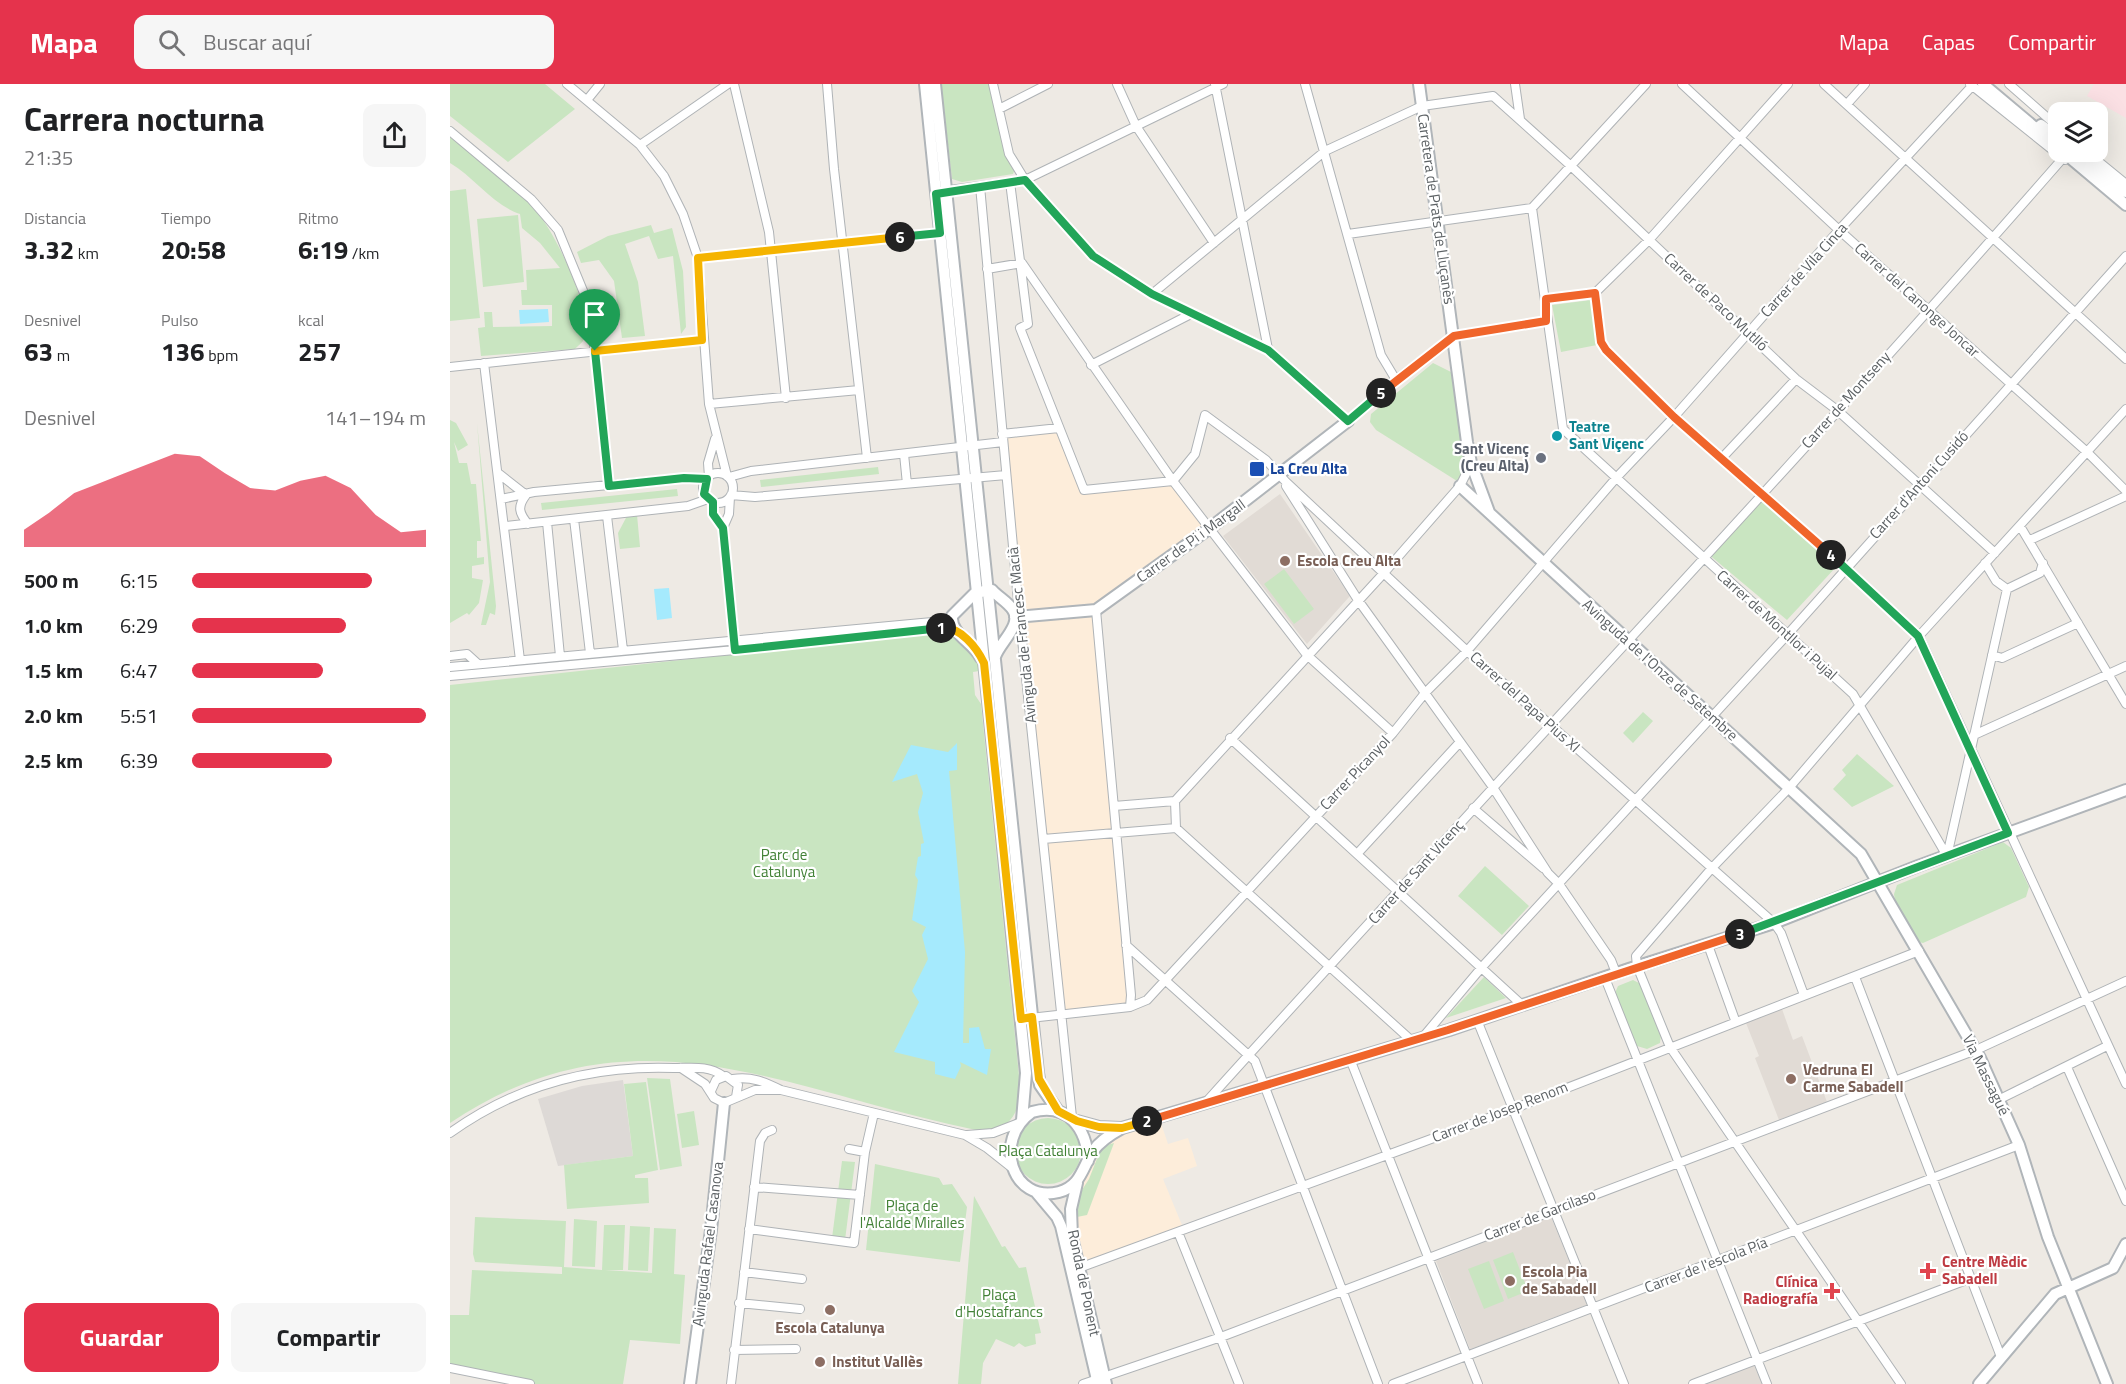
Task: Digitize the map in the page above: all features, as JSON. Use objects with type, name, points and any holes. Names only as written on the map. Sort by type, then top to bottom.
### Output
[{"type":"main road","name":"Avinguda de Francesc Macià","points":[[925,84],[940,192],[987,647],[1039,1079],[1058,1111]]},
{"type":"main road","name":"Avinguda de Francesc Macià","points":[[935,84],[940,233],[966,446]]},
{"type":"main road","name":"Carretera de Prats de Lluçanès","points":[[1419,84],[1467,442]]},
{"type":"main road","points":[[1993,84],[2048,129]]},
{"type":"main road","points":[[1975,85],[2048,140]]},
{"type":"main road","points":[[2072,162],[2126,205]]},
{"type":"main road","points":[[2088,162],[2126,192]]},
{"type":"main road","name":"Carrer de Pi i Margall","points":[[1096,610],[1210,528],[1348,421]]},
{"type":"main road","name":"Avinguda de l'Onze de Setembre","points":[[1467,442],[1471,463],[1490,515],[1861,854],[1880,882]]},
{"type":"main road","points":[[1460,486],[1490,515]]},
{"type":"main road","name":"Avinguda de Francesc Macià","points":[[979,574],[981,592]]},
{"type":"main road","name":"Avinguda de Francesc Macià","points":[[981,592],[1013,609],[1018,617],[1014,626],[987,647]]},
{"type":"main road","name":"Avinguda de Francesc Macià","points":[[952,616],[981,592]]},
{"type":"main road","points":[[1018,617],[1096,610]]},
{"type":"main road","points":[[952,616],[956,631]]},
{"type":"main road","name":"Avinguda de Francesc Macià","points":[[956,631],[987,647]]},
{"type":"main road","name":"Avinguda de Francesc Macià","points":[[987,647],[1027,1086],[1021,1121]]},
{"type":"main road","points":[[1122,1128],[1097,1146],[1077,1183],[1057,1193],[1036,1191],[1011,1167],[1011,1141],[1021,1121],[1040,1110],[1058,1111],[1099,1127],[1122,1128],[1205,1104],[1412,1041],[1774,923],[2126,790]]},
{"type":"main road","name":"Via Massagué","points":[[1880,882],[1976,1050],[2019,1145],[2048,1237],[2078,1305],[2107,1384]]},
{"type":"main road","name":"Avinguda Rafael Casanova","points":[[690,1384],[711,1230],[724,1103]]},
{"type":"main road","points":[[1074,1119],[1086,1143],[1088,1161]]},
{"type":"main road","name":"Ronda de Ponent","points":[[1077,1183],[1071,1218],[1101,1382]]},
{"type":"main road","name":"Ronda de Ponent","points":[[1036,1191],[1055,1214],[1061,1226],[1101,1382]]},
{"type":"main road","points":[[1979,1384],[2055,1294],[2067,1284],[2113,1268],[2126,1244]]},
{"type":"street","points":[[567,84],[640,145],[664,176],[683,214],[698,258],[702,340],[709,404],[716,438],[733,486],[729,514],[723,528],[735,650]]},
{"type":"street","points":[[587,100],[600,84]]},
{"type":"street","points":[[640,145],[728,84]]},
{"type":"street","points":[[734,84],[771,250],[786,398]]},
{"type":"street","points":[[827,84],[842,243],[867,458]]},
{"type":"street","points":[[993,84],[1009,154],[1025,180],[1093,256],[1152,294],[1268,350],[1348,421],[1396,380],[1454,336],[1546,321],[1546,299],[1532,208]]},
{"type":"street","points":[[999,109],[1048,84]]},
{"type":"street","points":[[1117,84],[1136,126],[1214,243]]},
{"type":"street","points":[[1305,84],[1381,355],[1396,380]]},
{"type":"street","points":[[1515,84],[1520,119]]},
{"type":"street","points":[[1348,234],[1532,208],[1646,84]]},
{"type":"street","name":"Carrer del Canonge Joncar","points":[[1682,84],[1839,230],[2087,452],[2126,491]]},
{"type":"street","points":[[1546,299],[1595,293],[1649,240],[1788,84]]},
{"type":"street","points":[[1824,84],[2126,359]]},
{"type":"street","points":[[1847,104],[1865,84]]},
{"type":"street","points":[[2009,84],[2048,118]]},
{"type":"street","points":[[940,192],[1025,180],[1218,85],[1268,350]]},
{"type":"street","points":[[1975,85],[2048,143]]},
{"type":"street","name":"Carrer de Vila Cinca","points":[[1542,564],[1839,230],[1975,85]]},
{"type":"street","name":"Carrer de Paco Mutlló","points":[[1152,294],[1325,151],[1422,106],[1493,96],[1571,165],[1796,379],[1837,411],[1995,553]]},
{"type":"street","points":[[450,131],[531,199],[558,230],[586,298],[595,351],[609,486]]},
{"type":"street","name":"Carrer de Montseny","points":[[1628,642],[1760,493],[1992,239],[2057,162]]},
{"type":"street","points":[[2071,162],[2126,212]]},
{"type":"street","points":[[2100,162],[2126,184]]},
{"type":"street","points":[[1010,182],[1028,324],[1020,328],[1084,490],[1173,481],[1195,454],[1205,415],[1266,460],[1279,475],[1358,600],[1492,786],[1548,873]]},
{"type":"street","name":"Avinguda de Francesc Macià","points":[[980,186],[1018,617],[1060,1014],[1074,1119]]},
{"type":"street","points":[[698,258],[940,233]]},
{"type":"street","name":"Carrer d'Antoni Cusidó","points":[[1423,1037],[1482,967],[1711,715],[1788,634],[1919,484],[2126,256]]},
{"type":"street","points":[[987,270],[1022,263]]},
{"type":"street","points":[[1022,263],[1173,481],[1307,655],[1393,733]]},
{"type":"street","points":[[1595,293],[1601,342],[1674,417],[1845,567],[1918,636],[2126,1084]]},
{"type":"street","points":[[1091,365],[1191,314]]},
{"type":"street","name":"Carrer de Montllor i Pujal","points":[[1546,321],[1563,429],[1788,634],[1860,703],[1947,856]]},
{"type":"street","points":[[450,367],[702,340]]},
{"type":"street","points":[[484,363],[506,526],[520,660]]},
{"type":"street","points":[[1721,459],[1796,379]]},
{"type":"street","points":[[709,404],[859,390]]},
{"type":"street","points":[[1901,1384],[1670,1047],[1637,966],[1636,956],[1711,869],[1789,788],[1918,636],[2126,409]]},
{"type":"street","points":[[501,499],[684,478],[708,478],[720,473],[728,477],[751,471],[966,446],[1059,428]]},
{"type":"street","points":[[716,438],[708,463],[708,478],[703,488],[710,501],[713,514],[723,528]]},
{"type":"street","points":[[904,454],[907,484]]},
{"type":"street","points":[[1412,1041],[1176,828],[1175,801],[1230,738],[1383,574],[1460,486],[1471,463]]},
{"type":"street","points":[[498,473],[526,495]]},
{"type":"street","points":[[506,526],[688,506],[710,501],[725,501],[731,496],[755,497],[1006,475]]},
{"type":"street","name":"Carrer del Papa Pius XI","points":[[1279,475],[1467,651],[1774,923]]},
{"type":"street","points":[[526,495],[520,504],[520,514],[528,524]]},
{"type":"street","points":[[2030,540],[2126,496]]},
{"type":"street","points":[[1305,515],[1311,509],[1315,509]]},
{"type":"street","points":[[607,516],[623,650]]},
{"type":"street","points":[[574,519],[590,653]]},
{"type":"street","points":[[547,522],[560,656]]},
{"type":"street","points":[[2020,526],[2126,704]]},
{"type":"street","points":[[1985,563],[1996,581],[2007,589]]},
{"type":"street","points":[[2007,589],[2040,573],[2043,563]]},
{"type":"street","name":"Carrer Picanyol","points":[[1130,1007],[1141,1004],[1247,892],[1393,733],[1425,693],[1467,651],[1542,564]]},
{"type":"street","points":[[1947,856],[2007,589]]},
{"type":"street","points":[[1021,1019],[1130,1007],[1096,610]]},
{"type":"street","points":[[450,667],[943,621],[952,616]]},
{"type":"street","points":[[1992,656],[2002,658],[2078,623]]},
{"type":"street","points":[[450,676],[943,628],[956,631]]},
{"type":"street","name":"Carrer de Sant Vicenç","points":[[1205,1104],[1492,786],[1628,642]]},
{"type":"street","points":[[450,656],[467,654],[478,664]]},
{"type":"street","points":[[504,672],[520,660]]},
{"type":"street","points":[[1974,735],[2126,666]]},
{"type":"street","points":[[1230,738],[1522,1005]]},
{"type":"street","points":[[1357,854],[1460,742]]},
{"type":"street","points":[[1114,806],[1175,801]]},
{"type":"street","points":[[1473,808],[1559,884],[1611,960],[1610,976],[1636,1059],[1767,1384]]},
{"type":"street","points":[[1043,839],[1176,828]]},
{"type":"street","points":[[1774,923],[1781,933],[1804,995]]},
{"type":"street","points":[[1126,945],[1255,1061],[1378,1384]]},
{"type":"street","points":[[1708,945],[1735,1020]]},
{"type":"street","name":"Carrer de Josep Renom","points":[[1079,1268],[1513,1108],[1735,1020],[1919,951]]},
{"type":"street","points":[[1854,976],[2001,1357]]},
{"type":"street","name":"Carrer de Garcilaso","points":[[1083,1384],[1101,1382],[1894,1082],[1976,1050],[2126,981]]},
{"type":"street","points":[[1478,1020],[1624,1384]]},
{"type":"street","points":[[1998,1100],[2107,1046]]},
{"type":"street","points":[[1350,1059],[1478,1384]]},
{"type":"street","points":[[2067,1066],[2126,1201]]},
{"type":"street","points":[[450,1133],[506,1098],[559,1079],[620,1068],[706,1069],[716,1071],[723,1076],[744,1077],[781,1090],[965,1136],[987,1148],[1011,1167]]},
{"type":"street","points":[[681,1068],[711,1091],[717,1101],[724,1103],[755,1090],[781,1090]]},
{"type":"street","points":[[711,1091],[713,1083],[723,1076]]},
{"type":"street","points":[[733,1078],[738,1085],[736,1097]]},
{"type":"street","points":[[749,1229],[854,1243],[865,1152],[874,1113]]},
{"type":"street","points":[[965,1136],[993,1133],[1021,1121]]},
{"type":"street","points":[[731,1384],[760,1141],[765,1133],[772,1130]]},
{"type":"street","name":"Carrer de l'escola Pía","points":[[1393,1384],[2019,1145]]},
{"type":"street","points":[[849,1149],[865,1152]]},
{"type":"street","points":[[754,1186],[860,1195]]},
{"type":"street","points":[[1178,1232],[1239,1384]]},
{"type":"street","points":[[744,1272],[802,1278]]},
{"type":"street","points":[[1693,1384],[1969,1278]]},
{"type":"street","points":[[739,1303],[800,1309]]},
{"type":"street","points":[[734,1350],[796,1349]]},
{"type":"street","points":[[450,1368],[529,1384]]},
{"type":"shaded area","points":[[2094,84],[2126,84],[2126,118],[2108,108],[2108,102],[2098,102],[2087,96]]},
{"type":"shaded area","points":[[1055,427],[1084,490],[1169,483],[1210,528],[1096,610],[1133,1006],[1061,1014],[1002,433]]},
{"type":"shaded area","name":"Escola Creu Alta","points":[[1280,494],[1350,596],[1307,644],[1223,536]]},
{"type":"shaded area","name":"Vedruna El Carme Sabadell","points":[[1782,1009],[1793,1040],[1802,1036],[1827,1102],[1779,1120],[1755,1058],[1759,1056],[1746,1023]]},
{"type":"shaded area","points":[[623,1080],[633,1156],[558,1166],[538,1099],[582,1086]]},
{"type":"shaded area","points":[[1159,1117],[1168,1144],[1188,1138],[1197,1166],[1163,1179],[1184,1230],[1079,1268],[1071,1218],[1084,1172],[1105,1138]]},
{"type":"shaded area","name":"Escola Pia de Sabadell","points":[[1551,1217],[1587,1305],[1470,1349],[1436,1261]]},
{"type":"shaded area","points":[[1754,1365],[1762,1384],[1706,1384]]},
{"type":"green space","points":[[450,84],[545,84],[575,109],[508,162],[450,116]]},
{"type":"green space","points":[[941,84],[990,84],[1015,169],[1013,174],[962,182],[952,179]]},
{"type":"green space","points":[[450,137],[481,159],[517,191],[534,208],[552,234],[570,270],[583,309],[584,339],[575,349],[481,356],[478,328],[485,327],[484,312],[492,312],[493,327],[552,326],[552,305],[522,305],[521,290],[527,290],[526,270],[560,268],[540,243],[522,228],[520,214],[501,205],[450,163]]},
{"type":"green space","points":[[466,189],[480,318],[450,321],[450,191]]},
{"type":"green space","points":[[518,215],[524,282],[483,287],[477,219]]},
{"type":"green space","points":[[651,225],[654,233],[672,228],[683,271],[686,327],[681,334],[673,256],[658,259],[649,236],[625,244],[638,282],[645,336],[622,338],[614,281],[599,260],[581,263],[577,252],[608,236]]},
{"type":"green space","points":[[1591,300],[1597,345],[1561,352],[1552,305]]},
{"type":"green space","points":[[1433,363],[1451,372],[1466,470],[1457,481],[1376,430],[1370,422],[1371,414]]},
{"type":"green space","points":[[450,420],[456,423],[468,445],[458,451],[454,442],[459,463],[467,463],[471,484],[476,484],[481,541],[477,541],[477,558],[484,557],[484,564],[472,566],[472,578],[483,580],[479,603],[469,615],[467,613],[450,623]]},
{"type":"green space","points":[[477,423],[496,606],[495,615],[490,613],[486,625],[481,625],[490,582]]},
{"type":"green space","points":[[878,467],[879,474],[761,487],[760,480]]},
{"type":"green space","points":[[677,489],[678,496],[542,510],[541,503]]},
{"type":"green space","points":[[1761,499],[1836,567],[1787,620],[1707,553]]},
{"type":"green space","points":[[637,515],[640,547],[620,549],[618,533],[627,516]]},
{"type":"green space","points":[[1284,569],[1314,609],[1294,624],[1264,584]]},
{"type":"green space","name":"Parc de Catalunya","points":[[939,632],[955,638],[977,658],[979,671],[973,672],[975,695],[981,704],[1021,1095],[1012,1118],[1001,1127],[976,1130],[774,1078],[710,1066],[646,1061],[583,1067],[517,1086],[450,1123],[450,685]]},
{"type":"green space","points":[[1643,712],[1653,721],[1633,743],[1623,733]]},
{"type":"green space","points":[[1857,754],[1894,786],[1852,807],[1833,789],[1846,775],[1842,770]]},
{"type":"green space","points":[[2003,842],[2011,848],[2029,887],[2026,897],[1923,943],[1919,942],[1895,901],[1894,894],[1897,885]]},
{"type":"green space","points":[[1485,866],[1529,906],[1502,935],[1458,896]]},
{"type":"green space","points":[[1484,977],[1506,998],[1446,1018]]},
{"type":"green space","points":[[1633,980],[1641,984],[1661,1035],[1660,1043],[1647,1049],[1637,1046],[1615,993],[1618,986]]},
{"type":"green space","points":[[647,1078],[670,1079],[682,1166],[660,1170]]},
{"type":"green space","points":[[646,1082],[658,1170],[635,1175],[635,1178],[648,1178],[649,1203],[567,1209],[564,1165],[633,1156],[624,1084]]},
{"type":"green space","points":[[694,1111],[699,1145],[682,1148],[677,1114]]},
{"type":"green space","name":"Plaça Catalunya","points":[[1042,1118],[1054,1118],[1072,1127],[1079,1138],[1081,1151],[1079,1164],[1072,1175],[1061,1182],[1042,1184],[1029,1179],[1020,1170],[1015,1157],[1015,1145],[1020,1132],[1029,1123]]},
{"type":"green space","points":[[1114,1143],[1087,1215],[1077,1217],[1080,1193],[1089,1179],[1100,1151],[1104,1146]]},
{"type":"green space","points":[[842,1161],[855,1162],[845,1240],[832,1238]]},
{"type":"green space","name":"Plaça de l'Alcalde Miralles","points":[[875,1164],[939,1178],[943,1185],[952,1184],[967,1207],[960,1262],[866,1250]]},
{"type":"green space","name":"Plaça d'Hostafrancs","points":[[974,1196],[1002,1247],[1005,1246],[1019,1268],[1026,1267],[1041,1333],[1035,1334],[1036,1344],[1025,1347],[1019,1343],[1014,1347],[996,1339],[983,1363],[981,1384],[958,1384]]},
{"type":"green space","points":[[475,1217],[566,1221],[564,1267],[602,1270],[604,1225],[625,1225],[623,1270],[605,1270],[652,1273],[654,1228],[676,1229],[674,1274],[685,1275],[680,1344],[630,1340],[623,1384],[530,1384],[450,1369],[450,1315],[469,1315],[472,1270],[562,1274],[562,1267],[475,1262],[473,1254]]},
{"type":"green space","points":[[574,1219],[597,1221],[595,1267],[572,1266]]},
{"type":"green space","points":[[630,1226],[650,1227],[648,1271],[628,1270]]},
{"type":"green space","points":[[1513,1252],[1528,1291],[1508,1299],[1493,1260]]},
{"type":"green space","points":[[1489,1261],[1504,1301],[1484,1309],[1468,1269]]},
{"type":"water","points":[[548,309],[549,322],[520,324],[519,310]]},
{"type":"water","points":[[669,588],[672,618],[657,620],[654,589]]},
{"type":"water","points":[[957,743],[957,770],[949,771],[965,952],[963,1043],[969,1043],[969,1028],[979,1027],[985,1049],[991,1049],[987,1075],[960,1062],[961,1066],[955,1079],[935,1074],[935,1062],[894,1052],[919,1002],[912,991],[928,959],[922,935],[926,927],[912,920],[918,880],[915,875],[918,857],[921,856],[921,844],[924,843],[918,812],[923,793],[917,774],[892,782],[911,745],[948,752]]},
{"type":"place","name":"Teatre Sant Viçenc","points":[[1557,436]]},
{"type":"place","name":"Sant Vicenç (Creu Alta)","points":[[1541,458]]},
{"type":"place","name":"La Creu Alta","points":[[1257,469]]},
{"type":"place","name":"Escola Creu Alta","points":[[1285,561]]},
{"type":"place","name":"Vedruna El Carme Sabadell","points":[[1791,1079]]},
{"type":"place","name":"Centre Mèdic Sabadell","points":[[1928,1271]]},
{"type":"place","name":"Escola Pia de Sabadell","points":[[1510,1281]]},
{"type":"place","name":"Clínica Radiografía","points":[[1832,1291]]},
{"type":"place","name":"Escola Catalunya","points":[[830,1310]]},
{"type":"place","name":"Institut Vallès","points":[[820,1362]]},
{"type":"route","points":[[1025,180],[1093,256],[1152,294],[1268,350],[1348,421],[1396,380],[1454,336],[1464,332],[1546,321],[1546,299],[1595,293],[1601,342],[1606,350],[1674,417],[1845,567],[1918,636],[2008,833],[1774,923],[1637,966],[1448,1030],[1122,1128],[1088,1125],[1058,1111],[1040,1085],[1032,1017],[1021,1019],[984,663],[980,654],[956,631],[947,627],[735,650],[723,528],[713,514],[713,502],[704,494],[703,488],[707,479],[684,478],[609,486],[595,351],[702,340],[698,258],[940,233],[936,194],[945,190],[1025,180]]}]
